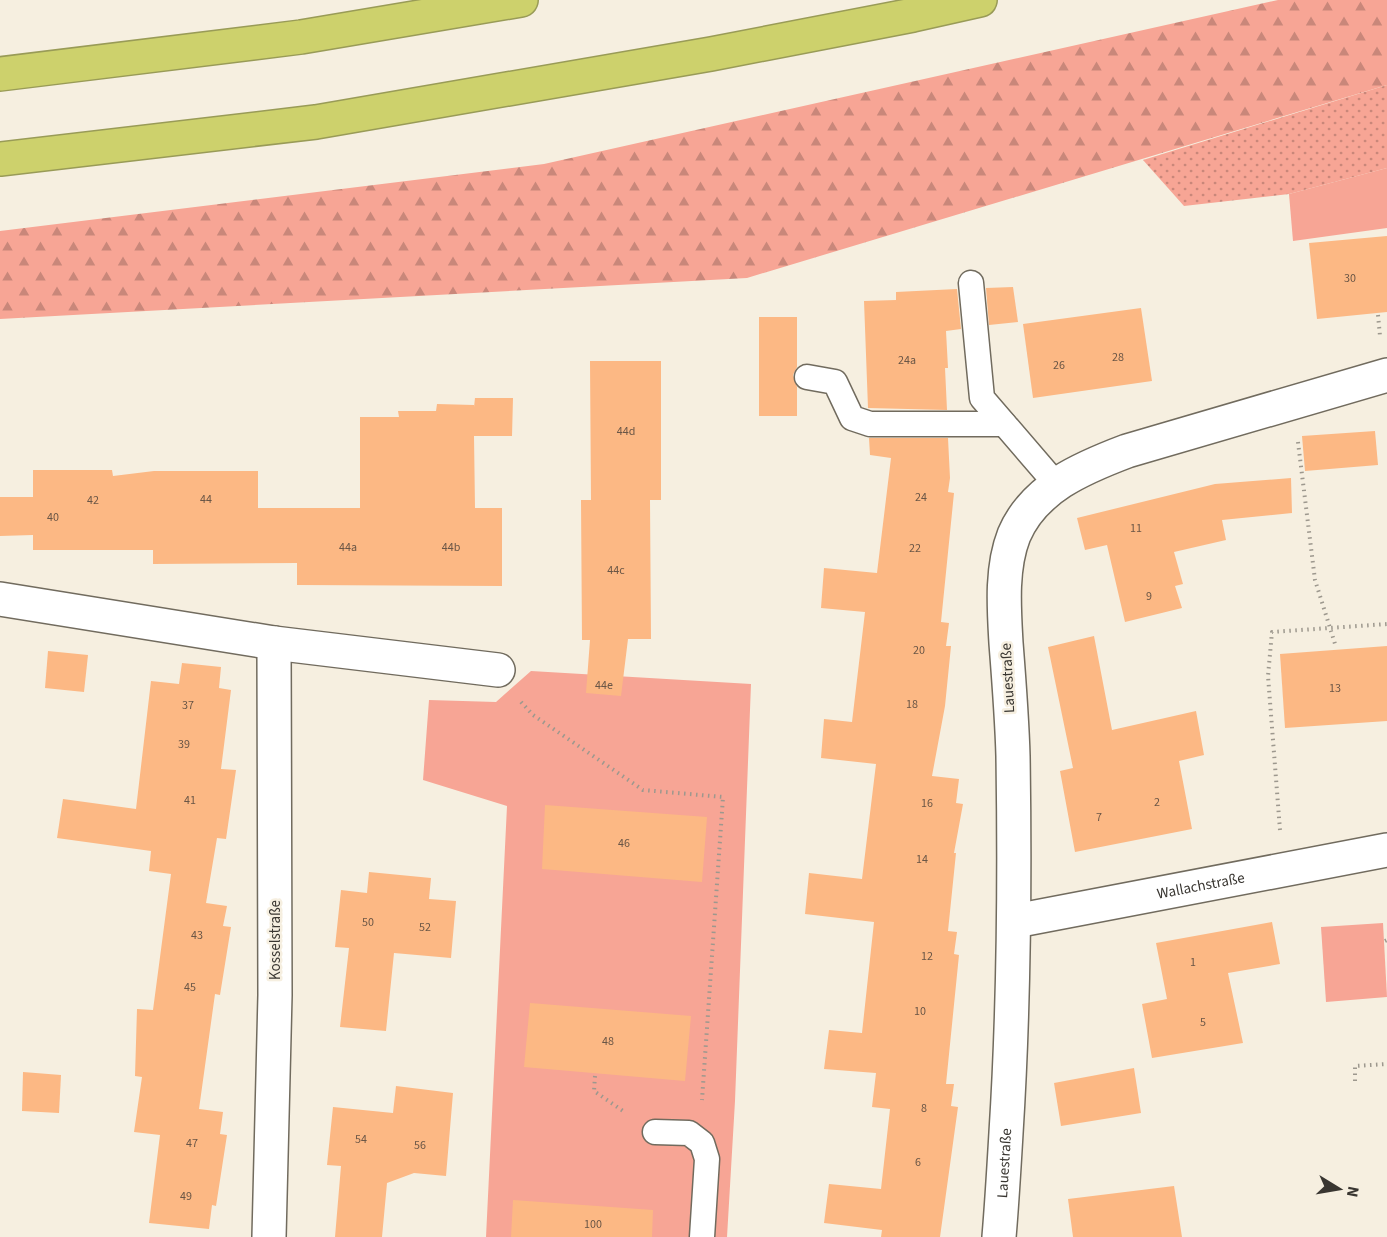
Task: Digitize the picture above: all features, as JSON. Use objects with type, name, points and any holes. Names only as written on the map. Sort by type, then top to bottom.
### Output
[{"type":"highway","points":[[0,74],[301,37],[521,0]]},
{"type":"highway","points":[[0,159],[316,122],[711,54],[980,0]]},
{"type":"street","name":"Lauestraße","points":[[999,1237],[1009,1081],[1015,921],[1013,753],[1004,609],[1006,570],[1014,536],[1030,508],[1056,484],[1088,466],[1127,451],[1387,375]]},
{"type":"street","points":[[0,599],[274,643],[498,669]]},
{"type":"street","name":"Kosselstraße","points":[[269,1237],[275,994],[274,643]]},
{"type":"street","name":"Wallachstraße","points":[[1015,921],[1387,850]]},
{"type":"lane","points":[[970,283],[982,398],[1056,484]]},
{"type":"lane","points":[[807,377],[835,382],[852,418],[870,424],[1004,424]]},
{"type":"lane","points":[[655,1132],[689,1133],[702,1143],[707,1159],[702,1237]]},
{"type":"path","points":[[1292,402],[1315,580],[1336,647]]},
{"type":"path","points":[[1283,870],[1268,676],[1272,632],[1387,624]]},
{"type":"path","points":[[533,715],[643,790],[723,797],[701,1117],[689,1133]]},
{"type":"path","points":[[1355,1081],[1355,1066],[1387,1064]]},
{"type":"path","points":[[595,1076],[594,1091],[655,1132]]},
{"type":"green space","points":[[1278,0],[1387,0],[1387,85],[747,278],[0,319],[0,231],[544,164]]},
{"type":"green space","points":[[1387,85],[1387,168],[1289,194],[1184,206],[1143,160]]},
{"type":"green space","points":[[1387,168],[1387,228],[1293,241],[1289,194]]},
{"type":"green space","points":[[531,671],[751,684],[735,1101],[727,1237],[486,1237],[507,806],[423,780],[429,700],[496,702]]},
{"type":"green space","points":[[1383,923],[1387,997],[1326,1002],[1321,927]]},
{"type":"building","points":[[1387,236],[1387,312],[1317,319],[1309,243]]},
{"type":"building","points":[[1013,287],[1018,322],[989,325],[986,288]]},
{"type":"building","points":[[957,289],[961,329],[946,331],[947,410],[868,408],[864,301],[896,300],[896,292]]},
{"type":"building","points":[[1141,308],[1152,381],[1033,398],[1023,324]]},
{"type":"building","points":[[759,317],[797,317],[797,367],[793,375],[797,387],[797,416],[759,416]]},
{"type":"building","points":[[590,361],[661,361],[661,500],[650,500],[651,639],[628,639],[621,696],[586,693],[590,640],[582,640],[581,500],[591,500]]},
{"type":"building","points":[[475,398],[513,398],[512,436],[474,436],[475,508],[502,508],[502,586],[297,585],[297,563],[153,564],[153,550],[33,550],[33,535],[0,536],[0,497],[33,497],[33,470],[112,470],[113,476],[154,471],[258,471],[258,508],[360,508],[360,417],[399,417],[398,411],[436,411],[437,404],[474,405],[474,407]]},
{"type":"building","points":[[1375,431],[1378,465],[1305,471],[1302,436]]},
{"type":"building","points":[[869,438],[948,438],[950,478],[948,492],[954,493],[941,622],[949,623],[946,646],[951,646],[945,706],[932,776],[959,779],[956,803],[963,804],[954,853],[956,853],[948,931],[957,932],[954,954],[959,955],[946,1084],[954,1084],[951,1106],[958,1107],[940,1237],[881,1237],[882,1230],[824,1223],[829,1184],[881,1189],[890,1109],[872,1107],[876,1073],[824,1069],[829,1030],[862,1033],[874,922],[805,914],[809,873],[862,879],[876,764],[821,758],[824,719],[852,722],[865,612],[821,608],[824,568],[877,573],[891,458],[870,455]]},
{"type":"building","points":[[1291,478],[1292,513],[1222,520],[1226,540],[1174,552],[1183,584],[1175,586],[1182,608],[1125,622],[1107,545],[1085,550],[1077,518],[1215,484]]},
{"type":"building","points":[[1094,636],[1112,730],[1196,711],[1204,755],[1179,761],[1192,829],[1075,852],[1060,771],[1073,768],[1048,647]]},
{"type":"building","points":[[1387,646],[1387,721],[1285,728],[1280,654]]},
{"type":"building","points":[[48,651],[88,655],[84,692],[45,688]]},
{"type":"building","points":[[182,663],[221,667],[219,688],[231,690],[221,769],[236,770],[226,839],[217,838],[206,903],[227,906],[223,926],[231,927],[220,995],[215,994],[199,1109],[223,1112],[220,1134],[227,1135],[216,1206],[212,1205],[209,1229],[149,1223],[160,1135],[134,1132],[142,1077],[135,1076],[137,1009],[153,1010],[171,874],[149,871],[151,851],[57,838],[63,799],[136,809],[151,681],[179,684]]},
{"type":"building","points":[[545,805],[707,817],[702,882],[542,869]]},
{"type":"building","points":[[369,872],[431,878],[429,899],[456,901],[451,958],[394,953],[386,1031],[340,1027],[349,948],[335,947],[341,890],[367,893]]},
{"type":"building","points":[[1272,922],[1280,964],[1228,973],[1243,1043],[1152,1058],[1142,1004],[1167,999],[1156,943]]},
{"type":"building","points":[[530,1003],[691,1016],[685,1081],[524,1067]]},
{"type":"building","points":[[1134,1068],[1141,1113],[1061,1126],[1054,1083]]},
{"type":"building","points":[[23,1072],[61,1075],[59,1113],[22,1111]]},
{"type":"building","points":[[396,1086],[453,1093],[446,1176],[414,1173],[387,1183],[382,1237],[335,1237],[341,1166],[327,1165],[333,1107],[393,1113]]},
{"type":"building","points":[[1174,1186],[1182,1237],[1073,1237],[1068,1199]]},
{"type":"building","points":[[513,1200],[653,1210],[652,1237],[511,1237]]}]
